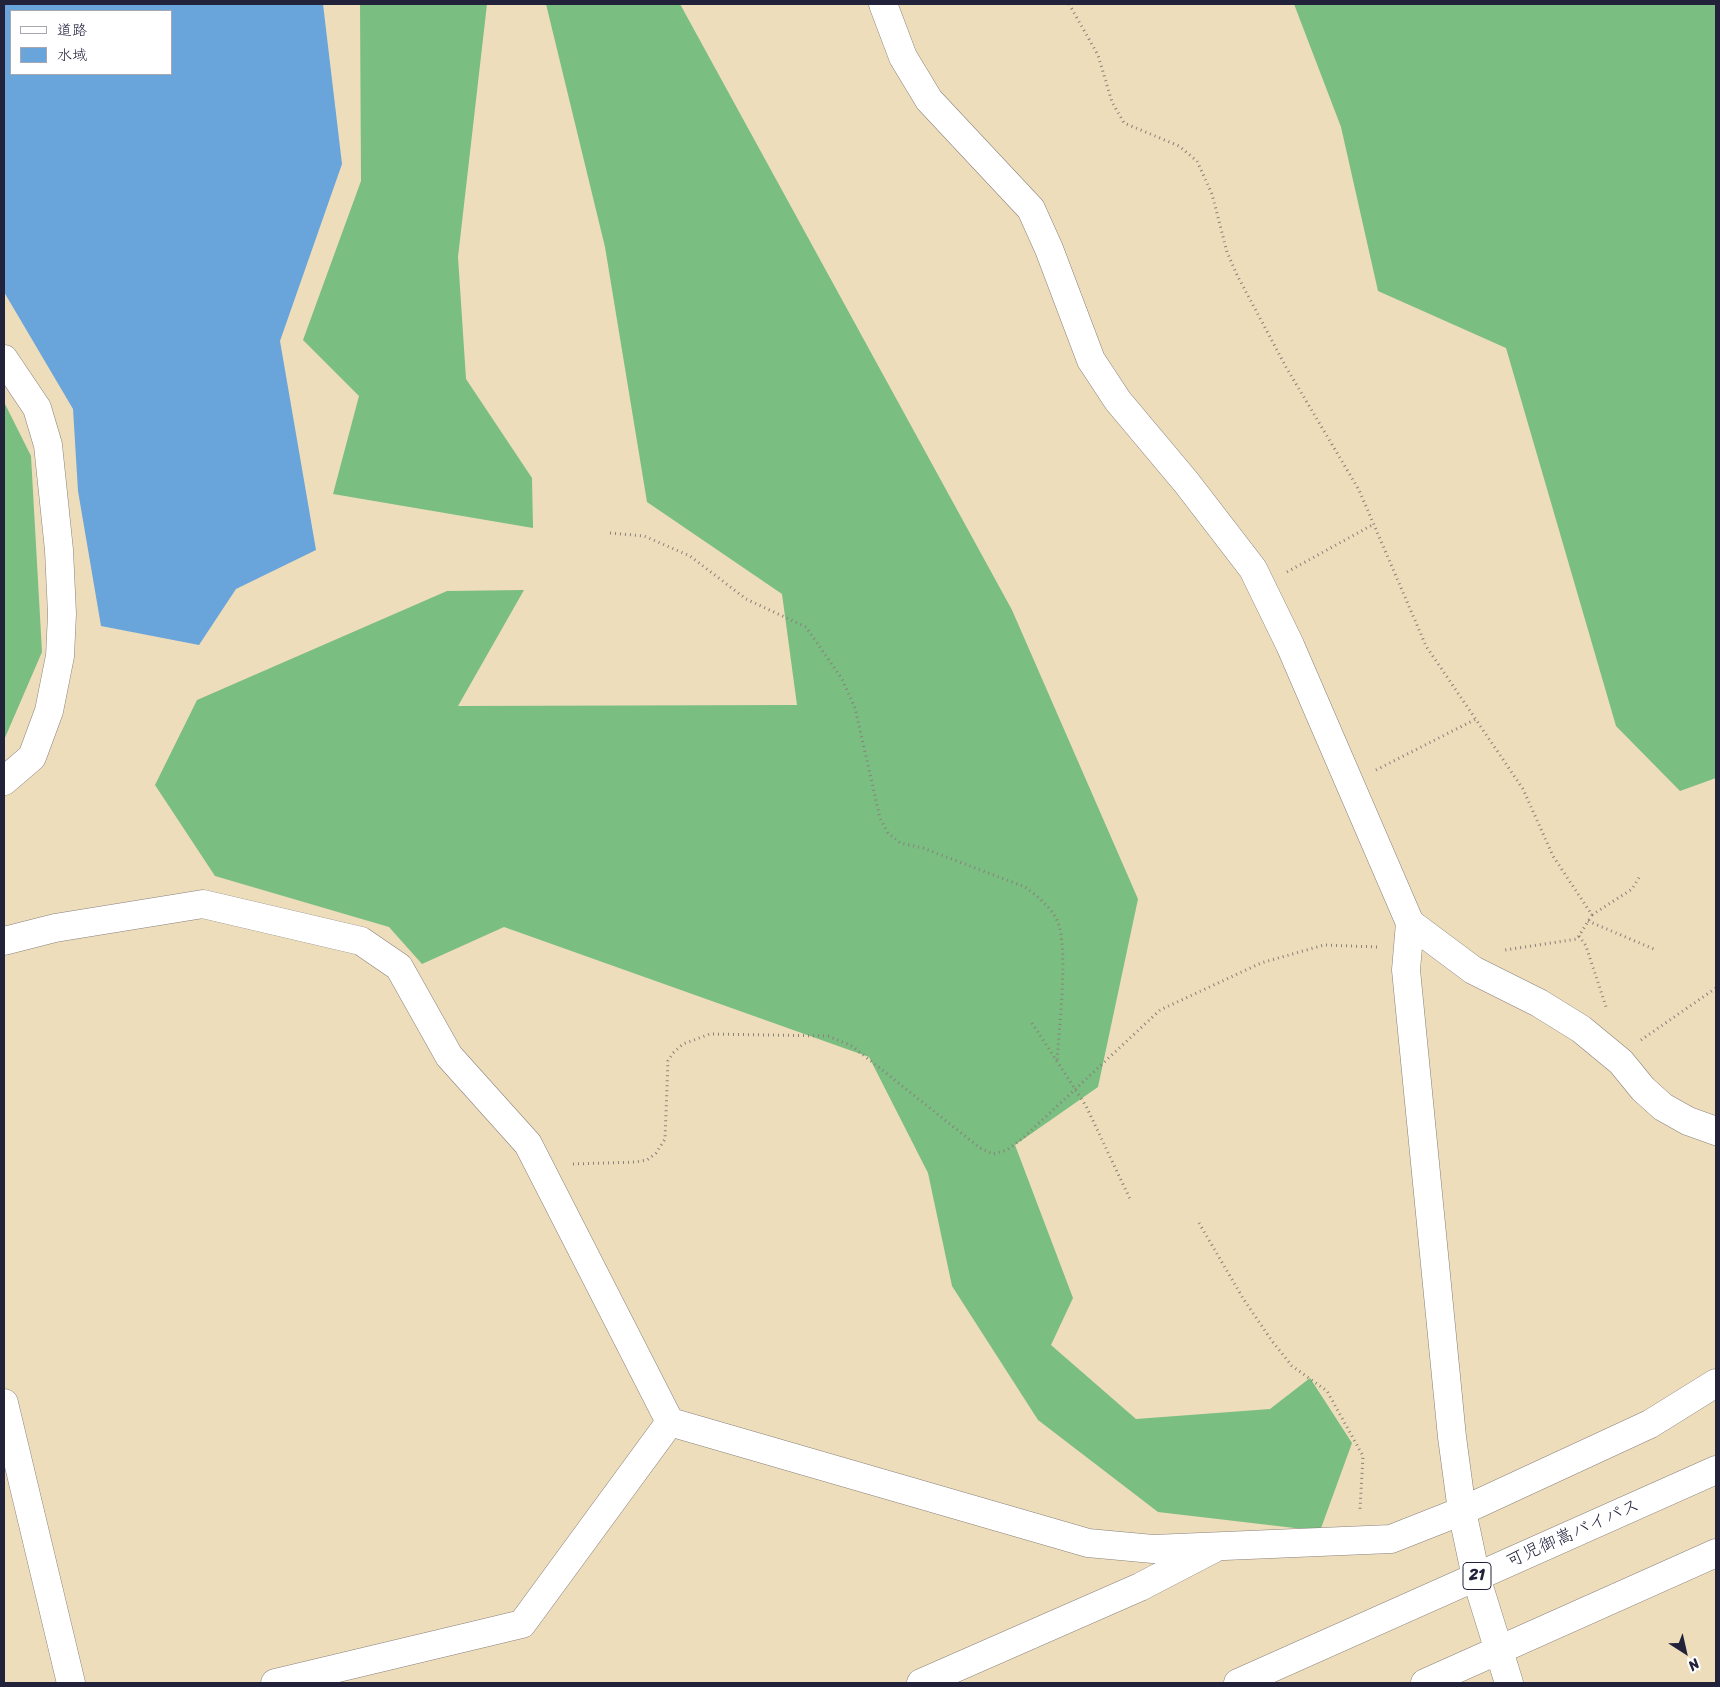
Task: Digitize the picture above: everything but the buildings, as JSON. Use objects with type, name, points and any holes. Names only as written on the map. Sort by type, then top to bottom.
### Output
[{"type":"main road","points":[[883,4],[903,57],[929,100],[1031,209],[1049,250],[1091,360],[1118,401],[1191,489],[1252,569],[1290,645],[1350,783],[1409,936],[1407,980],[1452,1438],[1462,1511],[1476,1577],[1509,1683]]},
{"type":"main road","points":[[4,359],[37,408],[48,445],[59,550],[62,614],[60,656],[49,711],[32,757],[4,780]]},
{"type":"main road","points":[[4,941],[55,928],[204,904],[361,941],[399,967],[449,1056],[528,1144],[547,1177],[670,1422],[1088,1543],[1153,1548],[1391,1539],[1462,1511],[1650,1424],[1716,1383]]},
{"type":"main road","points":[[1409,936],[1461,961],[1473,970],[1539,1003],[1582,1029],[1616,1057],[1662,1107],[1688,1121],[1716,1131]]},
{"type":"main road","points":[[4,1403],[71,1683]]},
{"type":"main road","points":[[275,1683],[522,1624],[670,1422]]},
{"type":"main road","name":"可児御嵩バイパス","points":[[1238,1683],[1716,1470]]},
{"type":"main road","points":[[921,1683],[1140,1587],[1219,1546]]},
{"type":"main road","points":[[1425,1683],[1716,1553]]},
{"type":"path","points":[[1069,4],[1098,55],[1112,102],[1124,123],[1179,146],[1197,161],[1212,194],[1226,252],[1286,367],[1359,490],[1426,646],[1523,789],[1553,856],[1592,915]]},
{"type":"path","points":[[1261,586],[1374,524]]},
{"type":"path","points":[[610,534],[644,536],[690,556],[746,599],[806,627],[842,679],[856,708],[880,818],[888,833],[900,843],[923,848],[1024,888],[1039,898],[1057,921],[1063,947],[1057,1061]]},
{"type":"path","points":[[1350,783],[1476,719]]},
{"type":"path","points":[[1461,961],[1476,954],[1578,939],[1592,915],[1632,889],[1640,876]]},
{"type":"path","points":[[1588,921],[1656,950]]},
{"type":"path","points":[[547,1177],[560,1169],[579,1162],[636,1162],[647,1160],[656,1153],[665,1139],[668,1061],[672,1053],[682,1044],[710,1034],[828,1036],[842,1041],[852,1046],[980,1148],[993,1154],[1006,1150],[1023,1138],[1160,1010],[1261,963],[1324,944],[1409,936]]},
{"type":"path","points":[[1579,936],[1586,946],[1616,1036],[1616,1057]]},
{"type":"path","points":[[1616,1057],[1716,988]]},
{"type":"path","points":[[1032,1024],[1076,1088],[1130,1199]]},
{"type":"path","points":[[1198,1223],[1244,1300],[1272,1341],[1292,1366],[1327,1391],[1363,1456],[1357,1540]]},
{"type":"green space","points":[[360,4],[487,4],[458,257],[466,379],[532,478],[533,528],[333,494],[359,396],[303,340],[361,181]]},
{"type":"green space","points":[[546,4],[680,4],[1012,610],[1138,899],[1098,1087],[1015,1145],[1073,1298],[1051,1345],[1136,1419],[1270,1409],[1310,1378],[1352,1443],[1320,1531],[1158,1512],[1038,1420],[952,1286],[928,1173],[869,1057],[504,927],[422,964],[389,927],[215,876],[155,785],[197,700],[447,591],[524,590],[458,706],[797,705],[782,594],[647,502],[605,247]]},
{"type":"green space","points":[[1294,4],[1716,4],[1716,778],[1680,791],[1616,726],[1506,348],[1378,291],[1341,127]]},
{"type":"green space","points":[[4,402],[31,456],[42,652],[4,740]]},
{"type":"water","points":[[4,4],[323,4],[342,164],[280,341],[316,550],[236,589],[199,645],[101,626],[78,491],[73,409],[4,292]]}]
